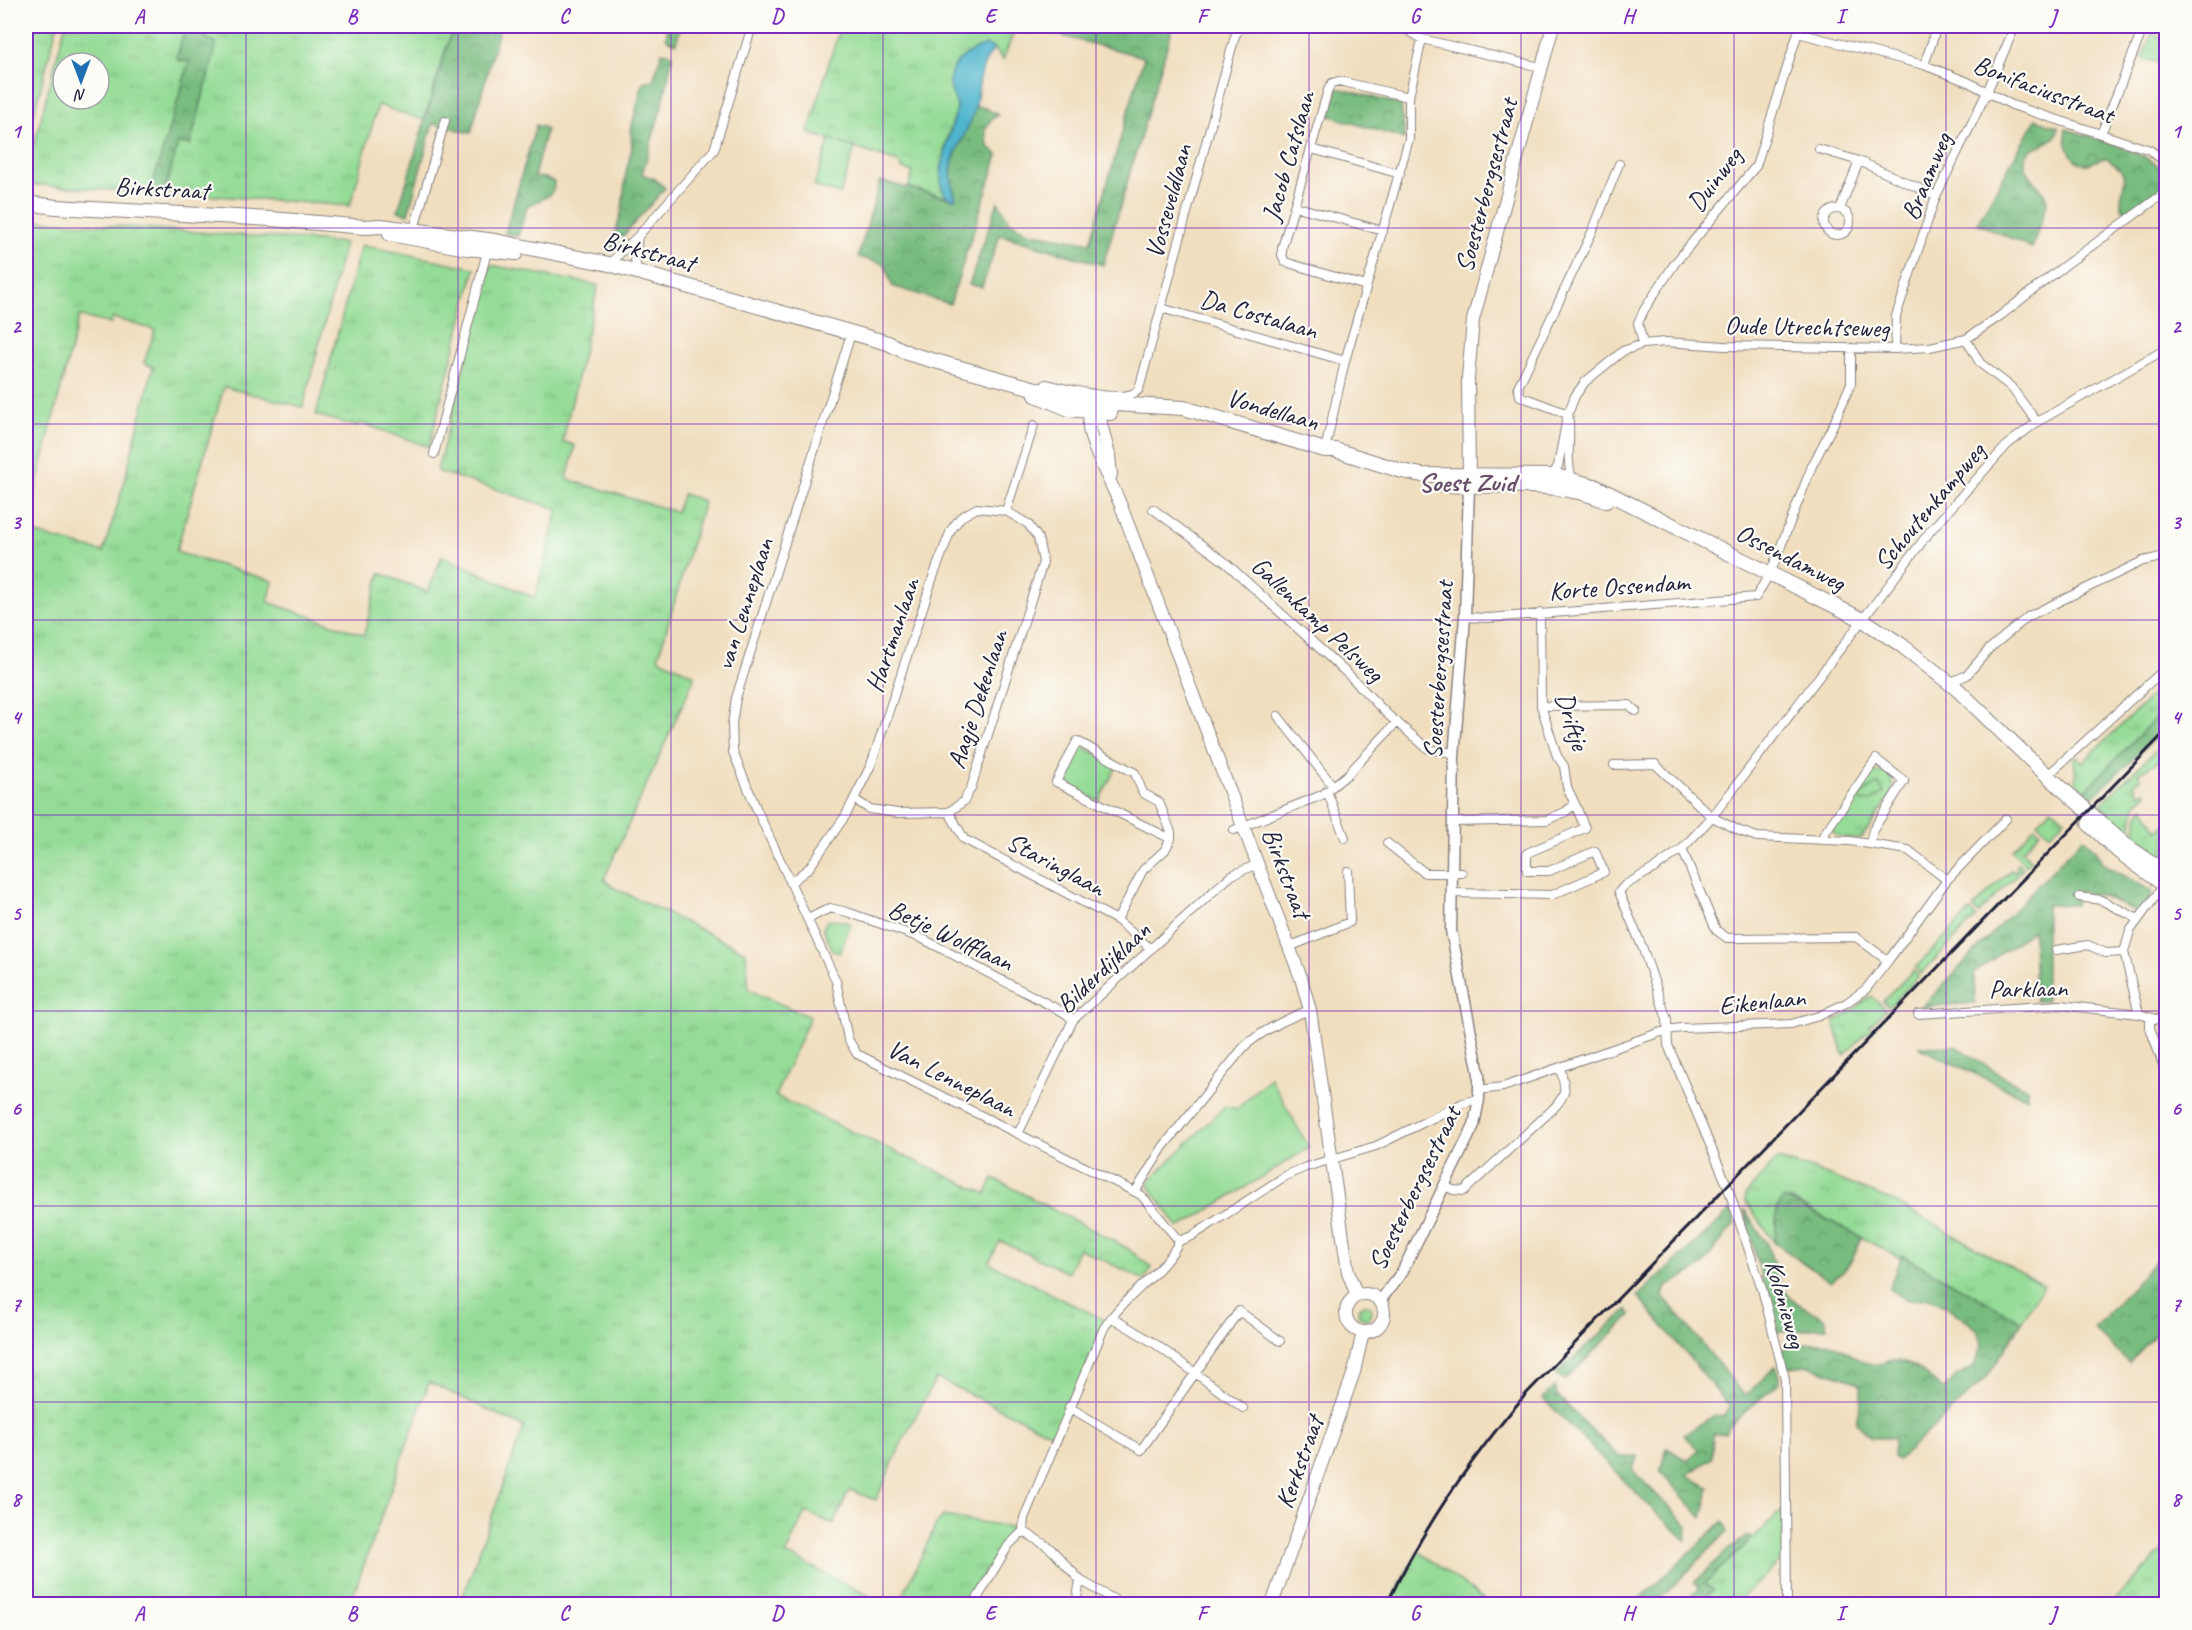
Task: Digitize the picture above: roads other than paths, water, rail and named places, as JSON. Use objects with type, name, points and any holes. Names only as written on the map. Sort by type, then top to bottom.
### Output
[{"type":"main road","name":"Soesterbergsestraat","points":[[1469,481],[1469,369],[1473,320],[1553,26]]},
{"type":"main road","name":"Birkstraat","points":[[26,204],[369,227],[381,225],[459,233],[521,254],[614,273],[850,338],[888,343],[910,354],[1022,386],[1054,404],[1070,409],[1095,409],[1109,455],[1111,482],[1239,829],[1258,864],[1310,1010],[1348,1272],[1357,1296]]},
{"type":"main road","name":"Birkstraat","points":[[369,227],[381,232],[434,243],[467,248],[493,243],[609,264],[850,338]]},
{"type":"main road","name":"Vondellaan","points":[[1095,409],[1208,415],[1402,471],[1469,481]]},
{"type":"main road","name":"Ossendamweg","points":[[1469,481],[1552,476],[1594,486],[1900,644],[1949,682],[2045,778]]},
{"type":"main road","name":"Ossendamweg","points":[[1469,481],[1560,489],[1594,496],[1768,576]]},
{"type":"main road","name":"Ossendamweg","points":[[1859,623],[1938,684],[2045,778]]},
{"type":"main road","points":[[2045,778],[2118,851],[2166,881]]},
{"type":"main road","points":[[1371,1295],[1380,1301],[1383,1307],[1383,1320],[1376,1329],[1363,1332],[1353,1328],[1347,1318],[1347,1307],[1357,1296],[1371,1295]]},
{"type":"main road","name":"Kerkstraat","points":[[1272,1605],[1354,1372],[1363,1332]]},
{"type":"street","points":[[609,264],[638,236],[714,150],[752,26]]},
{"type":"street","name":"Vosseveldlaan","points":[[1046,384],[1097,394],[1132,395],[1139,389],[1235,36],[1241,26]]},
{"type":"street","points":[[1400,26],[1422,39],[1540,67]]},
{"type":"street","points":[[1924,65],[1934,36],[1930,26]]},
{"type":"street","name":"Braamweg","points":[[1895,349],[1896,316],[1936,196],[1987,92],[2015,26]]},
{"type":"street","points":[[2101,134],[2144,26]]},
{"type":"street","name":"Bonifaciusstraat","points":[[1799,29],[1924,65],[1968,82],[2012,105],[2150,150],[2166,163]]},
{"type":"street","name":"Duinweg","points":[[1643,344],[1638,323],[1654,294],[1675,263],[1756,166],[1799,29]]},
{"type":"street","points":[[1324,450],[1345,361],[1409,139],[1409,97],[1422,39]]},
{"type":"street","name":"Jacob Catslaan","points":[[1366,286],[1285,262],[1282,248],[1332,83],[1339,81],[1409,97]]},
{"type":"street","points":[[414,229],[445,121]]},
{"type":"street","points":[[1311,148],[1400,174]]},
{"type":"street","points":[[1819,149],[1860,161],[1936,196]]},
{"type":"street","points":[[1840,210],[1860,161]]},
{"type":"street","points":[[1568,414],[1520,396],[1518,387],[1593,230],[1619,164]]},
{"type":"street","points":[[2037,422],[2011,387],[1980,363],[1966,339],[2166,192]]},
{"type":"street","points":[[1294,206],[1383,231]]},
{"type":"street","points":[[434,243],[452,242],[459,233],[467,248]]},
{"type":"street","points":[[637,271],[635,259],[638,236]]},
{"type":"street","points":[[434,454],[493,243]]},
{"type":"street","name":"Da Costalaan","points":[[1161,308],[1345,361]]},
{"type":"street","name":"van Lenneplaan","points":[[790,883],[733,752],[732,724],[736,698],[850,338]]},
{"type":"street","name":"Oude Utrechtseweg","points":[[1552,476],[1558,466],[1568,414],[1575,396],[1585,382],[1623,351],[1643,344],[1665,342],[1895,349],[1930,348],[1966,339]]},
{"type":"street","points":[[1768,576],[1812,466],[1851,383],[1851,349]]},
{"type":"street","name":"Schoutenkampweg","points":[[1619,892],[1625,885],[1682,849],[1712,817],[1938,522],[2008,444],[2037,422],[2166,349]]},
{"type":"street","name":"Oude Utrechtseweg","points":[[1568,414],[1571,428],[1568,468],[1572,479]]},
{"type":"street","points":[[1006,512],[1034,425]]},
{"type":"street","name":"Soesterbergsestraat","points":[[1380,1301],[1402,1272],[1474,1125],[1479,1095],[1476,1054],[1451,930],[1451,893],[1456,873],[1453,822],[1455,753],[1465,617],[1469,481]]},
{"type":"street","name":"Hartmanlaan","points":[[790,883],[808,868],[846,815],[871,765],[933,577],[951,531],[962,517],[977,508],[1006,512]]},
{"type":"street","name":"Gallenkamp Pelsweg","points":[[1153,509],[1225,562],[1429,749],[1455,753]]},
{"type":"street","name":"Aagje Dekenlaan","points":[[949,812],[964,801],[970,788],[1043,562],[1038,537],[1029,524],[1006,512]]},
{"type":"street","points":[[1949,682],[1967,675],[1989,649],[2029,616],[2143,561],[2166,556]]},
{"type":"street","name":"Korte Ossendam","points":[[1465,617],[1488,618],[1756,597],[1768,576]]},
{"type":"street","name":"Driftje","points":[[1451,893],[1552,895],[1604,872],[1595,851],[1549,871],[1527,872],[1527,853],[1585,828],[1566,787],[1564,766],[1557,756],[1541,706],[1540,613]]},
{"type":"street","points":[[2045,778],[2166,668]]},
{"type":"street","points":[[1541,706],[1629,705],[1636,711]]},
{"type":"street","points":[[1278,716],[1330,789],[1345,838]]},
{"type":"street","points":[[1239,829],[1322,795],[1348,774],[1397,722]]},
{"type":"street","points":[[1117,920],[1143,870],[1165,850],[1171,839],[1171,832],[1159,802],[1143,793],[1135,774],[1077,741],[1056,782],[1171,839]]},
{"type":"street","points":[[1822,839],[1876,759],[1904,781],[1873,830],[1870,843]]},
{"type":"street","points":[[1614,765],[1656,764],[1712,817],[1757,837],[1870,843],[1908,850],[1947,880]]},
{"type":"street","points":[[854,800],[869,809],[898,813],[949,812]]},
{"type":"street","points":[[1453,822],[1547,820],[1565,812],[1575,804]]},
{"type":"street","name":"Staringlaan","points":[[949,812],[964,839],[1117,920],[1151,949]]},
{"type":"street","name":"Eikenlaan","points":[[1179,1241],[1192,1236],[1287,1175],[1376,1146],[1479,1095],[1667,1030],[1791,1024],[1835,1010],[1866,989],[1947,880],[2006,819]]},
{"type":"street","points":[[1387,843],[1425,873],[1456,873]]},
{"type":"street","points":[[1682,849],[1716,930],[1727,938],[1856,937],[1888,962]]},
{"type":"street","name":"Bilderdijklaan","points":[[1018,1134],[1073,1020],[1232,875],[1258,864]]},
{"type":"street","points":[[1289,947],[1350,922],[1348,871]]},
{"type":"street","points":[[2139,1014],[2124,952],[2130,931],[2166,881]]},
{"type":"street","name":"Van Lenneplaan","points":[[790,883],[836,981],[848,1039],[857,1054],[1135,1192],[1179,1241]]},
{"type":"street","name":"Kolonieweg","points":[[1619,892],[1643,950],[1667,1019],[1668,1045],[1727,1185],[1762,1289],[1785,1379],[1787,1605]]},
{"type":"street","points":[[2079,897],[2101,900],[2138,919]]},
{"type":"street","name":"Betje Wolfflaan","points":[[808,919],[830,908],[921,938],[1065,1013],[1073,1020]]},
{"type":"street","name":"Parklaan","points":[[2056,950],[2088,945],[2106,953],[2124,952]]},
{"type":"street","name":"Parklaan","points":[[1918,1014],[2060,1005],[2139,1014],[2166,1022]]},
{"type":"street","points":[[1135,1192],[1163,1147],[1244,1048],[1251,1041],[1299,1013],[1310,1010]]},
{"type":"street","points":[[2150,1018],[2150,1028],[2166,1073]]},
{"type":"street","points":[[1444,1186],[1464,1191],[1553,1109],[1563,1098],[1564,1085],[1560,1068]]},
{"type":"street","points":[[974,1605],[1008,1546],[1023,1531],[1024,1518],[1104,1328],[1111,1317],[1174,1252],[1179,1241]]},
{"type":"street","points":[[1069,1407],[1141,1450],[1239,1311],[1280,1341]]},
{"type":"street","points":[[1111,1317],[1154,1343],[1243,1408]]},
{"type":"street","points":[[1023,1531],[1050,1548],[1080,1580],[1122,1605]]},
{"type":"street","points":[[1076,1605],[1080,1580]]},
{"type":"water","points":[[987,45],[994,49],[981,74],[976,106],[952,164],[952,186],[956,199],[947,196],[942,188],[941,176],[946,146],[957,108],[950,78],[960,59],[973,50]]},
{"type":"railway","points":[[1387,1604],[1416,1548],[1449,1494],[1526,1394],[2166,731]]},
{"type":"district","name":"Soest Zuid","points":[[1467,482]]}]
